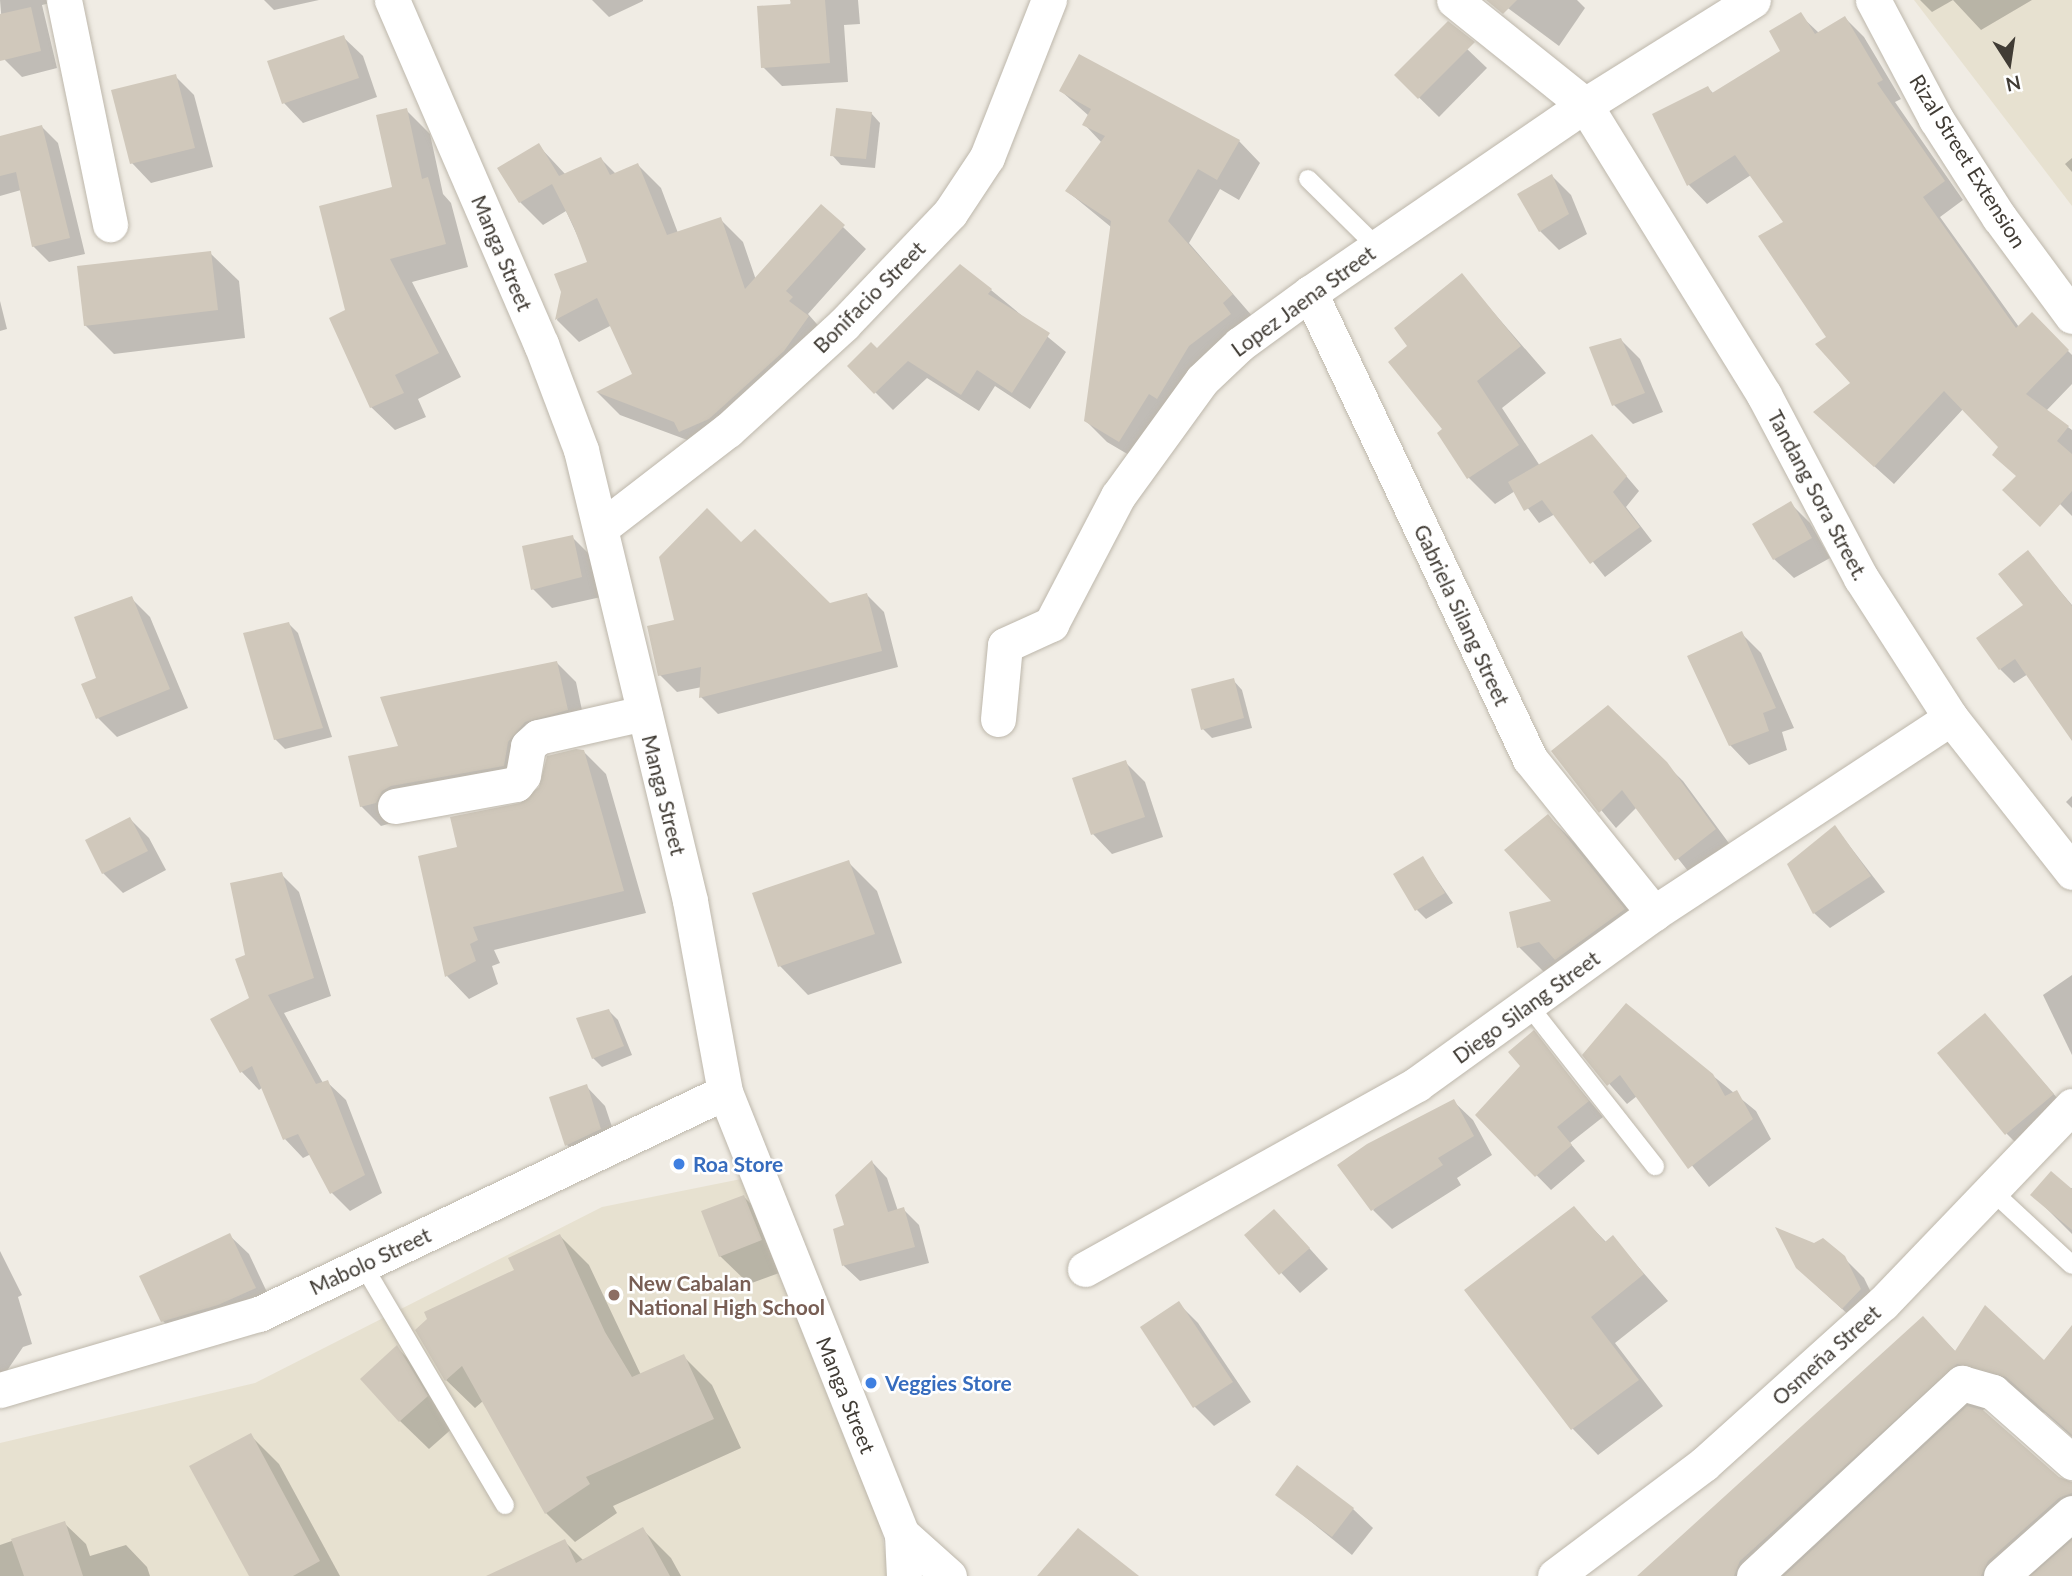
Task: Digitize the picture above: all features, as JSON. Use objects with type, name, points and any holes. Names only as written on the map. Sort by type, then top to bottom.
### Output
[{"type":"street","points":[[64,0],[110,223]]},
{"type":"street","name":"Manga Street","points":[[392,0],[541,344],[581,450],[602,527],[690,901],[725,1092],[902,1534],[949,1576]]},
{"type":"street","name":"Bonifacio Street","points":[[602,527],[757,404],[909,261],[950,213],[987,158],[1049,0]]},
{"type":"street","name":"Tandang Sora Street.","points":[[1454,0],[1585,105],[1764,395],[1861,578],[1951,718],[2072,872]]},
{"type":"street","name":"Lopez Jaena Street","points":[[998,719],[1005,645],[1051,624],[1118,496],[1169,421],[1202,380],[1240,344],[1310,293],[1585,105],[1753,0]]},
{"type":"street","name":"Rizal Street Extension","points":[[1873,0],[1936,119],[1999,217],[2072,316]]},
{"type":"street","name":"Gabriela Silang Street","points":[[1310,293],[1530,758],[1654,913]]},
{"type":"street","points":[[396,806],[516,784],[523,775],[527,746],[538,737],[644,713]]},
{"type":"street","name":"Diego Silang Street","points":[[1085,1269],[1418,1084],[1530,1006],[1654,913],[1951,718]]},
{"type":"street","name":"Mabolo Street","points":[[0,1390],[259,1314],[725,1092]]},
{"type":"street","name":"Osmeña Street","points":[[1555,1576],[1704,1464],[1884,1303],[2072,1106]]},
{"type":"street","points":[[1754,1576],[1962,1382],[1993,1392],[2072,1462]]},
{"type":"street","points":[[2001,1576],[2072,1513]]},
{"type":"street","points":[[902,1534],[904,1576]]},
{"type":"lane","points":[[1308,179],[1377,247]]},
{"type":"lane","points":[[1530,1006],[1655,1166]]},
{"type":"lane","points":[[1991,1190],[2072,1265]]},
{"type":"lane","points":[[363,1265],[505,1505]]},
{"type":"shaded area","points":[[1914,0],[2072,0],[2072,206]]},
{"type":"shaded area","name":"New Cabalan National High School","points":[[751,1177],[871,1469],[889,1576],[0,1576],[0,1443],[255,1383],[602,1207]]},
{"type":"building","points":[[790,0],[825,0],[830,63],[761,68],[757,6],[791,4]]},
{"type":"building","points":[[1486,0],[1517,0],[1503,14]]},
{"type":"building","points":[[31,7],[41,51],[0,61],[0,14]]},
{"type":"building","points":[[1801,12],[1815,34],[1845,16],[1883,80],[1877,83],[1945,181],[1923,197],[2016,328],[2032,312],[2069,350],[2026,394],[2069,426],[2057,441],[2072,454],[2072,491],[2040,527],[2002,490],[2016,476],[1992,455],[1998,447],[1944,391],[1874,467],[1813,412],[1850,383],[1815,344],[1826,337],[1758,236],[1783,222],[1735,155],[1687,186],[1652,114],[1708,86],[1712,93],[1780,51],[1769,31]]},
{"type":"building","points":[[1448,21],[1475,42],[1418,99],[1394,75]]},
{"type":"building","points":[[344,35],[359,78],[282,104],[267,61]]},
{"type":"building","points":[[1079,54],[1240,140],[1217,180],[1198,169],[1168,221],[1233,294],[1223,303],[1231,314],[1189,346],[1157,399],[1149,394],[1119,442],[1084,421],[1111,221],[1065,191],[1105,136],[1082,125],[1091,109],[1059,91]]},
{"type":"building","points":[[176,74],[195,148],[130,164],[111,90]]},
{"type":"building","points":[[407,108],[422,179],[428,177],[446,244],[390,259],[439,353],[395,375],[404,393],[370,408],[329,318],[345,310],[319,206],[392,187],[376,115]]},
{"type":"building","points":[[836,108],[872,112],[866,159],[830,156]]},
{"type":"building","points":[[42,125],[70,238],[32,247],[16,172],[0,176],[0,136]]},
{"type":"building","points":[[539,143],[559,176],[601,157],[610,175],[638,163],[667,235],[721,217],[745,289],[821,204],[845,225],[786,291],[793,297],[789,301],[809,316],[784,351],[709,419],[679,432],[674,422],[596,392],[632,374],[597,298],[555,320],[561,292],[554,274],[587,262],[573,225],[552,184],[519,203],[497,168]]},
{"type":"building","points":[[1552,174],[1569,214],[1539,232],[1517,194]]},
{"type":"building","points":[[211,251],[218,310],[84,326],[77,266]]},
{"type":"building","points":[[960,264],[992,289],[988,294],[1050,333],[1012,393],[977,370],[961,395],[908,361],[874,394],[847,366],[871,342],[877,348]]},
{"type":"building","points":[[1462,273],[1521,346],[1477,381],[1519,445],[1467,479],[1437,433],[1442,429],[1388,362],[1407,346],[1394,328]]},
{"type":"building","points":[[1621,338],[1645,393],[1612,406],[1589,347]]},
{"type":"building","points":[[1592,434],[1627,476],[1613,492],[1640,527],[1590,564],[1542,500],[1524,511],[1508,482]]},
{"type":"building","points":[[1791,501],[1812,538],[1773,560],[1752,524]]},
{"type":"building","points":[[707,508],[741,542],[755,529],[830,603],[867,593],[882,651],[699,698],[701,667],[658,676],[647,626],[674,620],[659,557]]},
{"type":"building","points":[[573,535],[582,577],[531,590],[522,546]]},
{"type":"building","points":[[2028,550],[2072,606],[2072,741],[2015,659],[1999,670],[1976,638],[2023,605],[1998,574]]},
{"type":"building","points":[[132,596],[170,689],[96,719],[81,684],[96,678],[74,617]]},
{"type":"building","points":[[289,622],[323,728],[274,740],[243,633]]},
{"type":"building","points":[[1742,631],[1776,708],[1763,713],[1769,731],[1729,746],[1687,656]]},
{"type":"building","points":[[557,661],[568,710],[525,722],[508,742],[504,766],[391,786],[382,791],[376,803],[360,807],[348,756],[398,746],[380,697]]},
{"type":"building","points":[[1234,678],[1244,718],[1201,730],[1191,689]]},
{"type":"building","points":[[1608,705],[1667,762],[1716,829],[1675,861],[1622,790],[1599,813],[1551,751]]},
{"type":"building","points":[[576,749],[584,750],[624,891],[473,927],[478,940],[470,944],[476,961],[445,977],[418,856],[457,847],[450,817],[520,803],[539,787],[547,756]]},
{"type":"building","points":[[1126,760],[1145,817],[1091,835],[1072,778]]},
{"type":"building","points":[[1548,814],[1625,909],[1555,960],[1539,942],[1517,948],[1509,912],[1551,901],[1504,850]]},
{"type":"building","points":[[130,817],[148,851],[102,874],[85,840]]},
{"type":"building","points":[[1835,825],[1871,876],[1813,914],[1787,864]]},
{"type":"building","points":[[1423,856],[1445,893],[1415,911],[1393,874]]},
{"type":"building","points":[[849,860],[875,934],[778,967],[752,893]]},
{"type":"building","points":[[282,872],[314,978],[268,995],[316,1084],[328,1080],[365,1175],[330,1194],[298,1134],[283,1140],[252,1066],[240,1073],[210,1019],[249,998],[235,959],[245,955],[230,883]]},
{"type":"building","points":[[1626,1003],[1713,1074],[1725,1096],[1737,1090],[1753,1119],[1688,1169],[1620,1075],[1607,1086],[1582,1055]]},
{"type":"building","points":[[609,1009],[624,1046],[592,1059],[576,1018]]},
{"type":"building","points":[[1985,1013],[2054,1094],[2005,1135],[1937,1053]]},
{"type":"building","points":[[1534,1030],[1589,1101],[1557,1127],[1572,1145],[1535,1177],[1475,1115],[1520,1066],[1508,1052]]},
{"type":"building","points":[[587,1084],[601,1129],[565,1146],[549,1097]]},
{"type":"building","points":[[1454,1099],[1474,1136],[1438,1158],[1443,1165],[1371,1211],[1337,1165],[1367,1144]]},
{"type":"building","points":[[872,1160],[888,1212],[904,1207],[915,1247],[842,1266],[833,1229],[844,1225],[835,1195]]},
{"type":"building","points":[[2051,1171],[2072,1189],[2072,1230],[2030,1195]]},
{"type":"building","points":[[744,1195],[762,1240],[719,1257],[701,1211]]},
{"type":"building","points":[[1574,1206],[1605,1242],[1613,1235],[1644,1274],[1591,1317],[1639,1380],[1571,1430],[1464,1290]]},
{"type":"building","points":[[1274,1209],[1310,1248],[1279,1275],[1244,1235]]},
{"type":"building","points":[[1775,1227],[1814,1243],[1823,1238],[1845,1256],[1861,1289],[1842,1309],[1796,1268]]},
{"type":"building","points":[[230,1233],[256,1288],[218,1305],[161,1322],[139,1276]]},
{"type":"building","points":[[560,1234],[605,1332],[632,1377],[684,1354],[714,1419],[586,1477],[590,1484],[545,1514],[462,1366],[445,1381],[415,1330],[427,1319],[424,1312],[514,1270],[508,1258]]},
{"type":"building","points":[[1179,1301],[1233,1382],[1193,1408],[1140,1327]]},
{"type":"building","points":[[1985,1305],[2044,1360],[2072,1325],[2072,1435],[2006,1377],[1957,1364],[1740,1561],[1734,1576],[1637,1576],[1923,1316],[1955,1351]]},
{"type":"building","points":[[397,1345],[428,1396],[399,1422],[360,1379]]},
{"type":"building","points":[[1967,1406],[1983,1410],[2059,1477],[2072,1482],[2072,1493],[2059,1498],[1988,1561],[1981,1576],[1784,1576]]},
{"type":"building","points":[[251,1433],[320,1561],[293,1576],[249,1576],[189,1466]]},
{"type":"building","points":[[1297,1465],[1354,1508],[1332,1537],[1275,1495]]},
{"type":"building","points":[[65,1521],[83,1576],[24,1576],[11,1539]]},
{"type":"building","points":[[643,1527],[670,1576],[486,1576],[565,1539],[576,1563]]},
{"type":"building","points":[[1078,1528],[1139,1576],[1037,1576]]},
{"type":"building","points":[[2072,1540],[2072,1576],[2031,1576]]},
{"type":"place","name":"Roa Store","points":[[679,1164]]},
{"type":"place","name":"New Cabalan National High School","points":[[614,1295]]},
{"type":"place","name":"Veggies Store","points":[[871,1383]]}]
